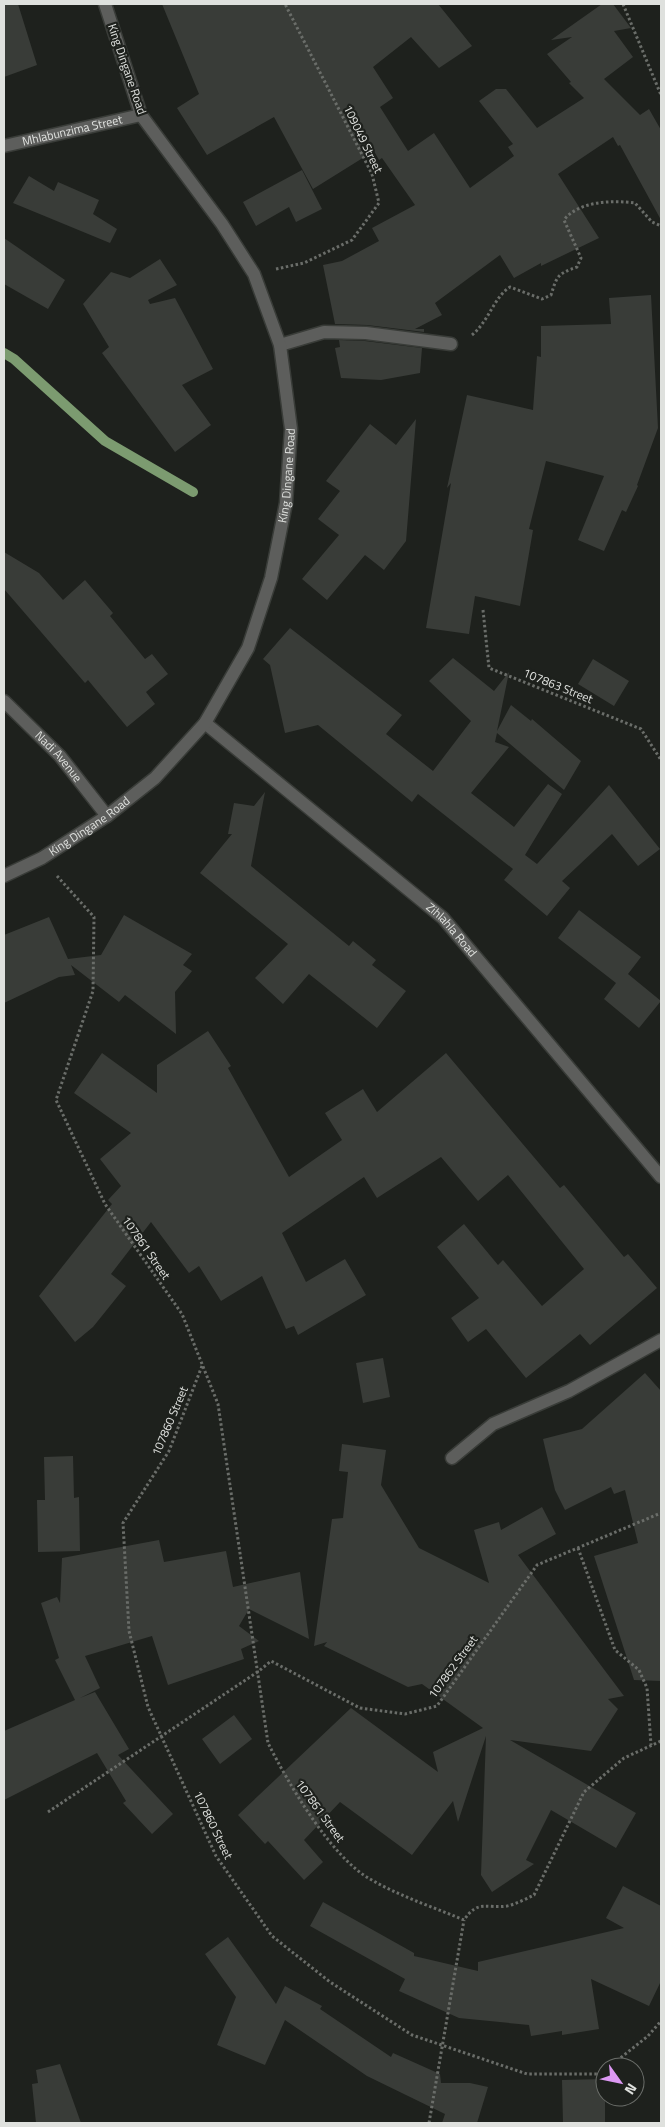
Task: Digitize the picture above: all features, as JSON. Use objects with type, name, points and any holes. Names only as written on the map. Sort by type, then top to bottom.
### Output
[{"type":"street","name":"King Dingane Road","points":[[4,876],[42,858],[107,816],[155,778],[205,723],[248,648],[271,578],[286,503],[292,429],[280,345],[254,274],[222,224],[141,115],[105,4]]},
{"type":"street","name":"Mhlabunzima Street","points":[[4,146],[141,115]]},
{"type":"street","points":[[280,345],[324,332],[366,333],[451,344]]},
{"type":"street","name":"Nadi Avenue","points":[[4,701],[60,756],[107,816]]},
{"type":"street","name":"Zihlahla Road","points":[[205,723],[443,918],[661,1177]]},
{"type":"street","points":[[452,1458],[493,1424],[569,1391],[661,1340]]},
{"type":"path","name":"109049 Street","points":[[254,274],[304,262],[352,240],[379,203],[372,174],[285,4]]},
{"type":"path","points":[[623,4],[661,95]]},
{"type":"path","points":[[451,344],[465,340],[482,326],[502,292],[510,287],[542,298],[551,295],[557,277],[562,272],[577,267],[581,258],[564,220],[570,212],[590,205],[635,203],[652,222],[661,226]]},
{"type":"path","name":"107863 Street","points":[[483,610],[488,668],[641,729],[661,760]]},
{"type":"path","name":"107861 Street","points":[[42,858],[94,917],[93,991],[56,1100],[105,1204],[182,1314],[218,1404],[259,1671],[268,1743],[288,1782],[336,1850],[369,1879],[464,1920]]},
{"type":"path","name":"107860 Street","points":[[202,1365],[169,1451],[123,1523],[128,1631],[148,1708],[216,1856],[272,1936],[330,1982],[412,2035],[527,2074],[595,2074]]},
{"type":"path","name":"107862 Street","points":[[259,1671],[271,1661],[360,1708],[405,1714],[437,1706],[537,1565],[661,1513]]},
{"type":"path","points":[[578,1548],[615,1650],[639,1670],[647,1688],[651,1745]]},
{"type":"path","points":[[48,1812],[259,1671]]},
{"type":"path","points":[[429,2123],[464,1920],[471,1910],[484,1905],[507,1906],[534,1895],[584,1792],[624,1758],[661,1741]]},
{"type":"path","points":[[622,2057],[648,2036],[661,2021]]},
{"type":"building","points":[[4,4],[18,4],[37,65],[4,77]]},
{"type":"building","points":[[162,4],[438,4],[472,46],[439,68],[411,37],[373,67],[393,98],[380,107],[408,151],[434,133],[470,188],[514,156],[508,147],[513,144],[479,101],[496,89],[506,89],[537,128],[584,98],[569,83],[571,82],[547,54],[572,37],[551,40],[602,4],[613,4],[631,28],[614,31],[633,57],[604,79],[640,115],[649,109],[661,130],[661,220],[620,145],[618,146],[613,137],[558,174],[599,238],[541,266],[541,263],[514,278],[500,255],[435,303],[442,315],[415,329],[424,329],[424,332],[367,325],[335,324],[323,265],[342,261],[379,241],[372,228],[415,205],[382,158],[379,160],[374,151],[313,189],[274,117],[207,155],[177,108],[199,94]]},
{"type":"building","points":[[302,170],[322,209],[296,222],[289,207],[256,226],[243,202]]},
{"type":"building","points":[[29,176],[54,191],[58,182],[99,200],[93,214],[117,229],[110,243],[13,203]]},
{"type":"building","points":[[4,238],[65,280],[48,309],[4,284]]},
{"type":"building","points":[[160,259],[177,285],[148,300],[150,304],[175,298],[213,369],[182,385],[211,425],[175,452],[102,353],[109,347],[83,304],[111,272],[130,278]]},
{"type":"building","points":[[651,295],[658,428],[638,486],[626,512],[622,510],[604,551],[578,540],[604,476],[546,461],[529,529],[533,530],[520,606],[475,596],[469,634],[426,628],[451,483],[447,488],[467,395],[533,410],[537,356],[541,357],[541,326],[611,324],[609,298]]},
{"type":"building","points":[[339,340],[422,348],[420,373],[381,380],[341,378],[335,348],[340,347]]},
{"type":"building","points":[[416,419],[406,541],[384,570],[365,555],[327,600],[302,579],[339,535],[318,519],[340,491],[326,481],[370,424],[396,445]]},
{"type":"building","points":[[4,552],[39,573],[63,600],[85,580],[113,613],[110,616],[145,659],[152,654],[168,674],[146,692],[155,704],[127,727],[88,680],[85,683],[4,589]]},
{"type":"building","points":[[290,628],[402,715],[386,734],[433,771],[471,721],[429,681],[453,658],[494,691],[509,672],[497,731],[511,705],[531,721],[532,719],[581,761],[564,790],[497,733],[495,742],[509,747],[471,793],[514,827],[548,784],[562,794],[525,855],[537,864],[609,785],[660,849],[638,866],[612,834],[562,881],[570,888],[547,916],[504,880],[513,869],[418,794],[412,802],[318,725],[285,733],[270,665],[263,659]]},
{"type":"building","points":[[593,659],[629,681],[614,706],[578,684]]},
{"type":"building","points":[[265,792],[251,866],[349,946],[353,941],[376,960],[372,965],[406,991],[377,1028],[309,974],[283,1004],[255,978],[288,944],[200,873],[232,834],[228,834],[234,803],[254,806]]},
{"type":"building","points":[[579,910],[641,957],[628,974],[661,1001],[639,1028],[604,999],[616,983],[558,938]]},
{"type":"building","points":[[124,915],[192,954],[183,965],[192,971],[175,992],[176,1034],[125,995],[119,1002],[71,965],[75,975],[59,977],[4,1003],[4,935],[49,917],[68,959],[101,955]]},
{"type":"building","points":[[208,1031],[231,1066],[228,1068],[289,1177],[342,1140],[325,1113],[363,1089],[377,1112],[446,1053],[560,1188],[564,1185],[624,1257],[628,1254],[657,1288],[590,1345],[580,1334],[526,1378],[486,1329],[468,1342],[451,1318],[479,1298],[437,1247],[464,1224],[498,1265],[503,1260],[542,1306],[584,1269],[508,1175],[478,1201],[441,1157],[377,1198],[364,1177],[282,1233],[306,1282],[345,1259],[366,1295],[298,1335],[294,1326],[286,1329],[262,1276],[221,1301],[199,1266],[189,1273],[151,1222],[111,1274],[126,1286],[93,1327],[75,1342],[39,1296],[112,1204],[108,1200],[121,1186],[100,1159],[131,1133],[74,1093],[102,1053],[157,1093],[157,1065]]},
{"type":"building","points":[[383,1358],[390,1397],[363,1403],[356,1363]]},
{"type":"building","points":[[645,1373],[661,1391],[661,1681],[634,1680],[594,1556],[638,1543],[625,1490],[614,1494],[611,1487],[565,1510],[555,1490],[543,1439],[582,1429]]},
{"type":"building","points":[[342,1444],[386,1450],[381,1485],[419,1548],[489,1583],[474,1530],[499,1522],[501,1530],[542,1507],[556,1534],[518,1555],[624,1696],[608,1699],[618,1709],[591,1751],[510,1740],[636,1813],[616,1848],[551,1810],[526,1860],[534,1864],[492,1892],[481,1875],[486,1736],[458,1822],[453,1801],[412,1855],[340,1802],[304,1840],[323,1862],[304,1880],[268,1841],[265,1844],[238,1815],[351,1708],[438,1772],[433,1752],[483,1728],[422,1684],[408,1687],[324,1646],[327,1642],[314,1646],[332,1519],[343,1518],[348,1472],[339,1471]]},
{"type":"building","points":[[73,1456],[74,1498],[79,1497],[80,1551],[38,1552],[37,1500],[45,1500],[44,1457]]},
{"type":"building","points":[[159,1540],[164,1562],[226,1551],[233,1587],[300,1572],[309,1639],[249,1609],[239,1626],[259,1641],[241,1649],[244,1659],[168,1685],[152,1636],[85,1656],[100,1688],[80,1698],[95,1692],[129,1749],[118,1755],[173,1814],[152,1834],[123,1803],[126,1801],[97,1753],[4,1800],[4,1731],[75,1700],[55,1660],[59,1658],[41,1603],[57,1597],[60,1603],[62,1558]]},
{"type":"building","points":[[234,1715],[252,1739],[220,1764],[202,1739]]},
{"type":"building","points":[[623,1886],[661,1906],[661,1981],[649,2006],[591,1979],[599,2029],[562,2035],[562,2031],[531,2036],[529,2025],[459,2018],[399,1991],[405,1979],[310,1926],[323,1902],[414,1953],[414,1956],[478,1971],[478,1962],[624,1928],[606,1918]]},
{"type":"building","points":[[228,1937],[276,2004],[285,1986],[322,2006],[320,2009],[391,2057],[393,2053],[440,2074],[441,2083],[470,2083],[488,2087],[477,2123],[442,2123],[445,2114],[367,2076],[285,2020],[265,2065],[217,2045],[236,1997],[205,1954]]},
{"type":"building","points":[[60,2064],[81,2123],[36,2123],[32,2084],[38,2083],[36,2070]]},
{"type":"building","points":[[595,2079],[595,2107],[605,2107],[605,2123],[563,2123],[562,2080]]},
{"type":"waterway","points":[[4,353],[14,359],[105,441],[193,492]]}]
